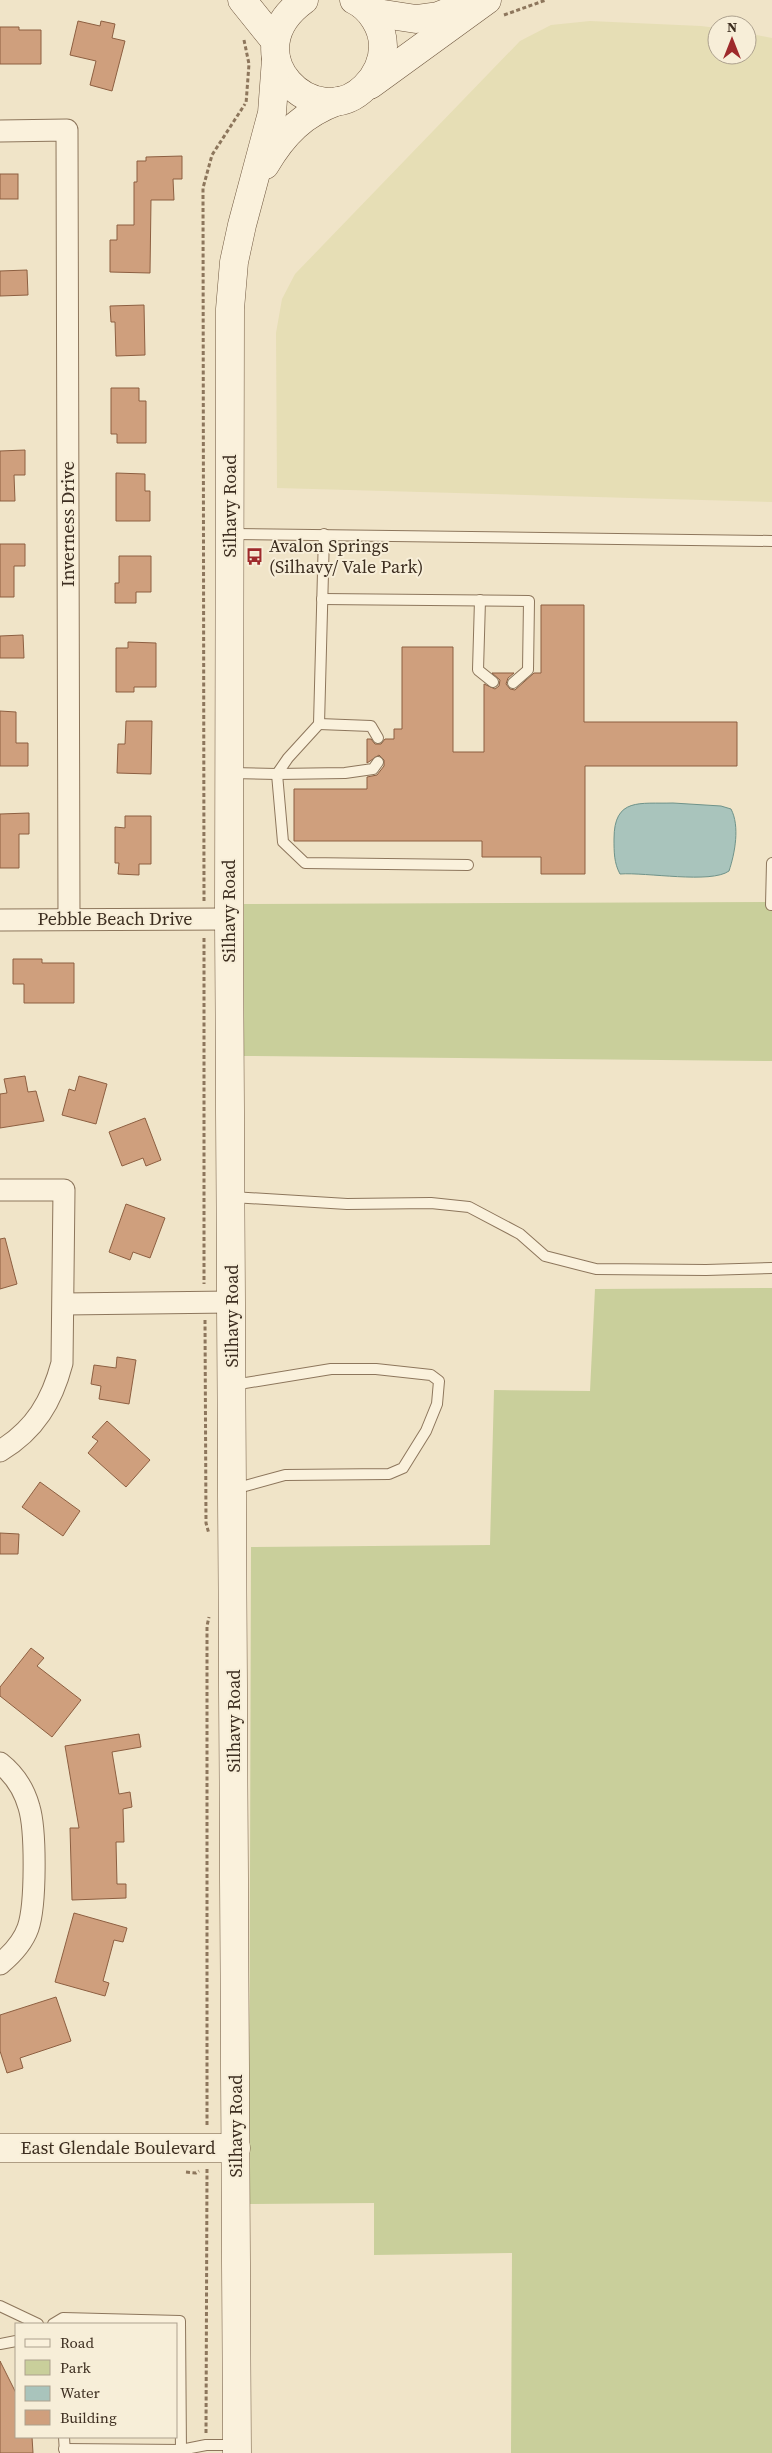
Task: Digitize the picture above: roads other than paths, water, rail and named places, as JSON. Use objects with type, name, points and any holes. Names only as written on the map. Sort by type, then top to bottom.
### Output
[{"type":"street","points":[[242,0],[275,50],[282,75],[294,89],[309,98],[327,101],[352,95],[487,0]]},
{"type":"street","points":[[359,3],[416,19],[438,16],[479,0]]},
{"type":"street","name":"Silhavy Road","points":[[238,2449],[231,1197],[216,919],[230,773],[230,309],[234,262],[272,113],[275,50],[280,24],[290,9],[300,1]]},
{"type":"street","points":[[352,95],[373,79],[381,63],[383,45],[379,28],[359,3]]},
{"type":"street","name":"Silhavy Road","points":[[255,181],[275,148],[294,127],[309,114],[352,95]]},
{"type":"street","name":"Inverness Drive","points":[[0,131],[67,130],[69,919]]},
{"type":"street","name":"Pebble Beach Drive","points":[[0,920],[216,919]]},
{"type":"street","points":[[0,1190],[64,1190],[62,1362],[57,1384],[47,1406],[33,1426],[0,1451]]},
{"type":"street","points":[[64,1304],[231,1302]]},
{"type":"street","points":[[0,1763],[21,1787],[29,1807],[32,1830],[30,1917],[27,1930],[15,1949],[0,1964]]},
{"type":"street","name":"East Glendale Boulevard","points":[[0,2148],[236,2148]]},
{"type":"lane","points":[[230,534],[772,541]]},
{"type":"lane","points":[[324,534],[319,724],[288,758],[277,774],[283,842],[305,863],[468,865]]},
{"type":"lane","points":[[322,599],[529,601],[528,670],[513,682]]},
{"type":"lane","points":[[480,600],[478,670],[493,682]]},
{"type":"lane","points":[[319,724],[371,726],[378,738]]},
{"type":"lane","points":[[230,773],[345,773],[373,768],[378,762]]},
{"type":"lane","points":[[771,904],[772,863]]},
{"type":"lane","points":[[231,1197],[347,1204],[431,1203],[469,1207],[520,1234],[545,1256],[596,1269],[772,1268]]},
{"type":"lane","points":[[232,1386],[331,1370],[376,1369],[431,1375],[439,1381],[437,1404],[426,1431],[402,1468],[389,1474],[285,1475],[233,1490]]},
{"type":"lane","points":[[0,2306],[36,2323]]},
{"type":"lane","points":[[63,2321],[180,2321],[181,2451]]},
{"type":"lane","points":[[0,2344],[15,2341]]},
{"type":"lane","points":[[64,2438],[64,2451],[181,2451],[206,2445],[238,2449]]},
{"type":"water","points":[[673,803],[721,806],[731,809],[736,831],[735,848],[729,871],[708,877],[620,874],[615,862],[614,839],[615,825],[624,809],[640,804]]},
{"type":"place","name":"Avalon Springs (Silhavy/ Vale Park)","points":[[255,556]]}]
